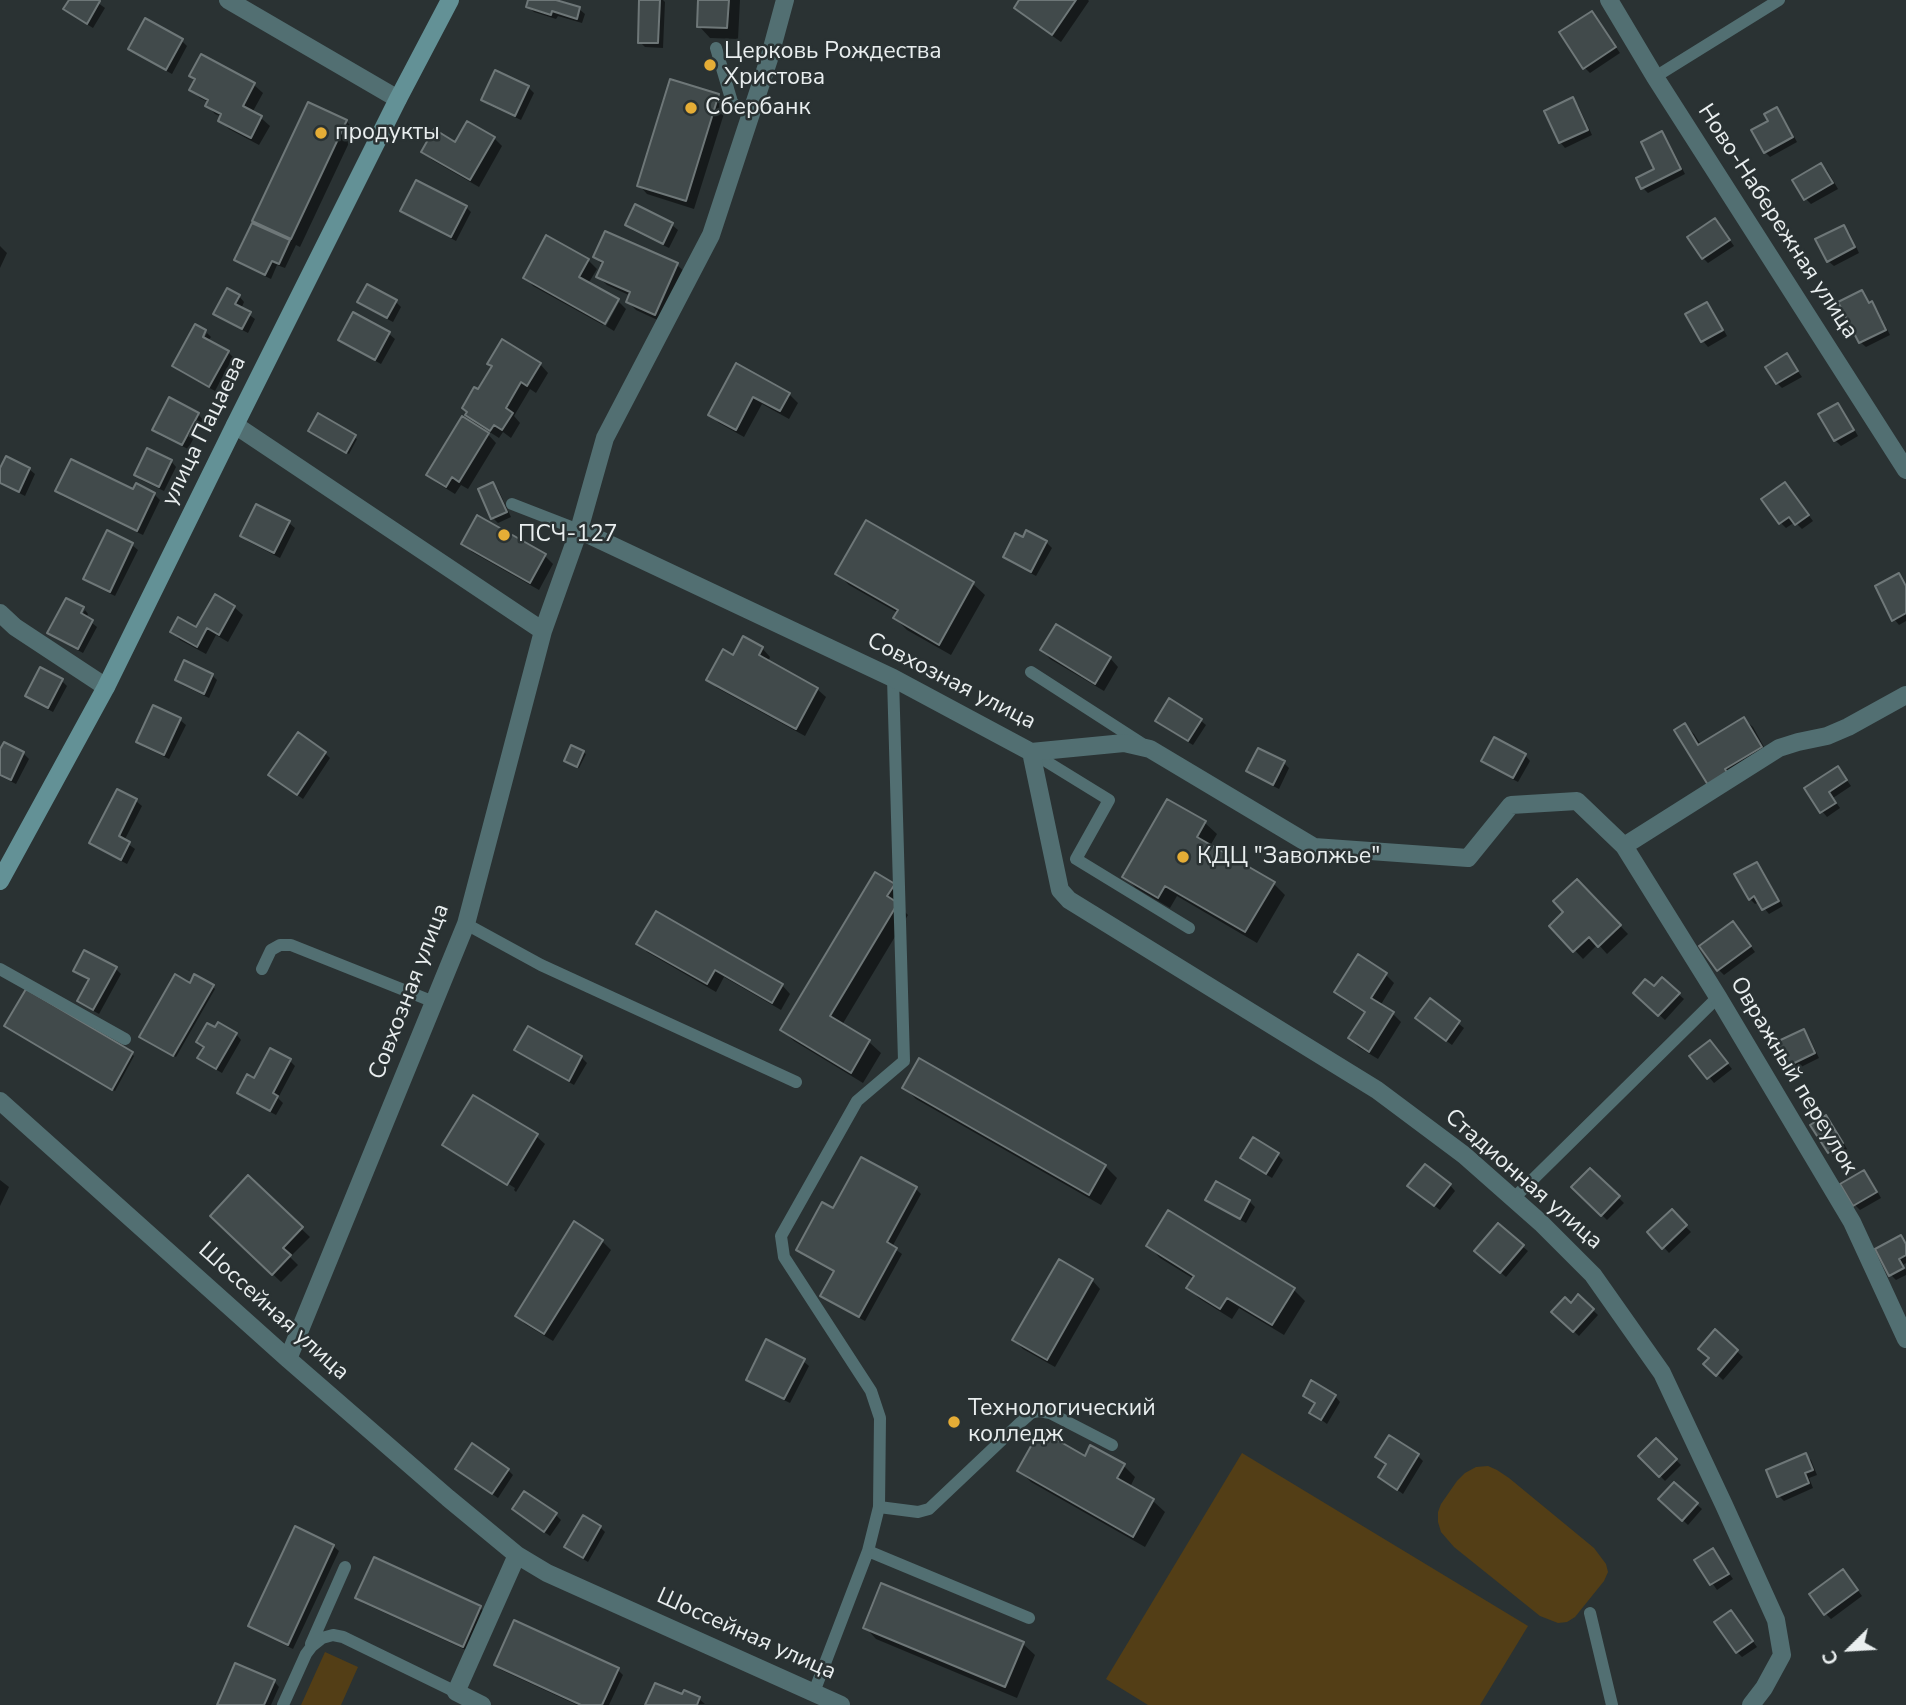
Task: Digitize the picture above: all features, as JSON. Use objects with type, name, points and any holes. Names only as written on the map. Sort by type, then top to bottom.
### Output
[{"type":"street","points":[[228,0],[398,99]]},
{"type":"street","name":"улица Пацаева","points":[[0,881],[106,687],[398,99],[450,0]]},
{"type":"street","name":"Совхозная улица","points":[[288,1359],[466,923],[543,631],[579,530],[606,438],[711,235],[769,59],[785,0]]},
{"type":"street","name":"Ново-Набережная улица","points":[[1609,0],[1655,77],[1906,470]]},
{"type":"street","points":[[235,425],[543,631]]},
{"type":"street","name":"Совхозная улица","points":[[579,530],[893,678],[1031,752],[1124,743],[1150,749],[1314,847],[1468,858]]},
{"type":"street","points":[[0,613],[15,627],[106,687]]},
{"type":"street","points":[[1624,846],[1779,748],[1827,736],[1906,695]]},
{"type":"street","name":"Стадионная улица","points":[[1031,752],[1059,890],[1069,900],[1377,1090],[1464,1155],[1541,1223],[1593,1275],[1662,1373],[1776,1620],[1782,1655],[1751,1705]]},
{"type":"street","name":"Овражный переулок","points":[[1468,858],[1511,805],[1577,801],[1624,846],[1718,997],[1852,1223],[1906,1339]]},
{"type":"street","name":"Шоссейная улица","points":[[0,1101],[288,1359],[517,1555],[547,1573],[841,1705]]},
{"type":"street","points":[[482,1705],[456,1692],[517,1555]]},
{"type":"lane","points":[[1655,77],[1779,0]]},
{"type":"lane","points":[[716,48],[732,102],[751,113]]},
{"type":"lane","points":[[512,504],[579,530]]},
{"type":"lane","points":[[1031,672],[1150,749]]},
{"type":"lane","points":[[814,1692],[868,1551],[879,1507],[880,1418],[871,1391],[784,1257],[781,1236],[857,1101],[904,1061],[893,678]]},
{"type":"lane","points":[[1031,752],[1109,800],[1076,859],[1189,928]]},
{"type":"lane","points":[[466,923],[541,965],[796,1083]]},
{"type":"lane","points":[[262,969],[271,950],[280,945],[291,945],[434,1002]]},
{"type":"lane","points":[[0,969],[125,1039]]},
{"type":"lane","points":[[1514,1198],[1718,997]]},
{"type":"lane","points":[[879,1507],[918,1512],[929,1509],[1031,1413],[1050,1413],[1112,1445]]},
{"type":"lane","points":[[868,1551],[1029,1618]]},
{"type":"lane","points":[[284,1705],[345,1567]]},
{"type":"lane","points":[[1590,1613],[1612,1705]]},
{"type":"lane","points":[[306,1654],[322,1638],[333,1635],[343,1637],[456,1692]]},
{"type":"shaded area","points":[[1242,1453],[1528,1626],[1480,1705],[1148,1705],[1106,1679]]},
{"type":"shaded area","points":[[1488,1466],[1509,1478],[1594,1548],[1606,1564],[1608,1572],[1604,1581],[1575,1617],[1567,1622],[1558,1623],[1540,1616],[1454,1547],[1441,1532],[1438,1512],[1457,1481],[1476,1467]]},
{"type":"shaded area","points":[[325,1652],[358,1667],[341,1705],[301,1705]]},
{"type":"building","points":[[69,0],[100,1],[87,24],[63,9]]},
{"type":"building","points":[[528,0],[556,0],[580,7],[577,19],[526,7]]},
{"type":"building","points":[[639,0],[660,0],[658,43],[638,43]]},
{"type":"building","points":[[698,0],[729,0],[727,28],[697,27]]},
{"type":"building","points":[[1019,0],[1076,0],[1052,35],[1014,8]]},
{"type":"building","points":[[1592,11],[1616,47],[1583,69],[1559,32]]},
{"type":"building","points":[[145,18],[183,39],[166,70],[128,49]]},
{"type":"building","points":[[201,54],[255,83],[243,106],[262,116],[251,138],[218,121],[221,114],[205,106],[208,100],[189,90],[195,79],[189,76]]},
{"type":"building","points":[[495,70],[529,86],[515,116],[481,100]]},
{"type":"building","points":[[670,79],[719,94],[686,201],[637,186]]},
{"type":"building","points":[[1573,97],[1588,130],[1559,143],[1544,111]]},
{"type":"building","points":[[308,102],[347,120],[291,239],[252,221]]},
{"type":"building","points":[[1777,107],[1793,137],[1764,153],[1751,130],[1768,121],[1764,114]]},
{"type":"building","points":[[467,121],[495,137],[470,180],[421,152],[434,129],[455,142]]},
{"type":"building","points":[[1662,131],[1681,169],[1641,189],[1636,178],[1654,169],[1641,142]]},
{"type":"building","points":[[1821,163],[1833,183],[1804,200],[1792,180]]},
{"type":"building","points":[[416,180],[467,206],[451,237],[400,211]]},
{"type":"building","points":[[635,204],[673,223],[663,244],[625,225]]},
{"type":"building","points":[[1715,218],[1730,240],[1702,259],[1687,237]]},
{"type":"building","points":[[252,223],[290,240],[279,264],[272,261],[265,275],[234,260]]},
{"type":"building","points":[[1844,225],[1855,247],[1827,262],[1815,239]]},
{"type":"building","points":[[605,231],[678,263],[655,315],[626,302],[630,292],[596,277],[603,262],[593,257]]},
{"type":"building","points":[[546,235],[589,259],[579,277],[619,299],[605,324],[523,278]]},
{"type":"building","points":[[367,284],[397,300],[387,318],[357,302]]},
{"type":"building","points":[[227,288],[240,295],[235,304],[251,312],[242,329],[213,314]]},
{"type":"building","points":[[1862,290],[1869,303],[1872,301],[1886,330],[1859,343],[1838,302]]},
{"type":"building","points":[[1707,302],[1723,330],[1701,342],[1685,314]]},
{"type":"building","points":[[353,312],[390,332],[375,360],[338,340]]},
{"type":"building","points":[[195,324],[206,330],[203,337],[229,351],[209,387],[172,366]]},
{"type":"building","points":[[502,339],[541,363],[527,386],[521,382],[506,408],[513,413],[502,430],[494,425],[490,431],[465,415],[467,412],[462,408],[474,387],[478,389],[492,366],[487,364]]},
{"type":"building","points":[[1787,353],[1798,371],[1776,384],[1765,367]]},
{"type":"building","points":[[736,363],[790,393],[780,411],[753,397],[736,430],[708,415]]},
{"type":"building","points":[[169,397],[199,413],[182,445],[152,430]]},
{"type":"building","points":[[1838,403],[1854,430],[1834,441],[1818,414]]},
{"type":"building","points":[[318,413],[356,435],[346,453],[308,431]]},
{"type":"building","points":[[462,416],[489,433],[459,482],[452,477],[446,487],[426,475]]},
{"type":"building","points":[[147,448],[172,460],[159,487],[134,475]]},
{"type":"building","points":[[6,456],[30,468],[19,492],[0,483],[0,468]]},
{"type":"building","points":[[71,459],[133,489],[136,483],[155,493],[137,531],[55,491]]},
{"type":"building","points":[[493,482],[507,512],[491,519],[478,489]]},
{"type":"building","points":[[1785,482],[1809,515],[1795,525],[1789,517],[1779,524],[1761,499]]},
{"type":"building","points":[[256,504],[290,521],[274,553],[240,536]]},
{"type":"building","points":[[477,515],[546,554],[530,583],[461,544]]},
{"type":"building","points":[[866,520],[974,582],[939,645],[893,618],[898,610],[835,574]]},
{"type":"building","points":[[107,530],[133,543],[110,592],[83,579]]},
{"type":"building","points":[[1026,530],[1047,541],[1031,572],[1003,557],[1015,533],[1023,537]]},
{"type":"building","points":[[1899,573],[1906,586],[1906,613],[1892,621],[1875,586]]},
{"type":"building","points":[[215,594],[235,606],[219,635],[207,628],[197,647],[170,632],[178,617],[196,627]]},
{"type":"building","points":[[66,598],[84,607],[81,613],[93,620],[78,649],[47,633]]},
{"type":"building","points":[[1056,624],[1111,657],[1095,684],[1040,650]]},
{"type":"building","points":[[743,636],[763,647],[759,655],[818,688],[796,729],[706,680],[723,649],[733,655]]},
{"type":"building","points":[[184,660],[213,674],[204,694],[175,680]]},
{"type":"building","points":[[40,667],[63,679],[48,708],[25,696]]},
{"type":"building","points":[[1169,698],[1202,719],[1188,741],[1155,721]]},
{"type":"building","points":[[153,705],[181,718],[164,755],[136,742]]},
{"type":"building","points":[[1744,717],[1762,747],[1725,769],[1728,774],[1708,785],[1674,730],[1685,723],[1698,745]]},
{"type":"building","points":[[298,732],[326,752],[297,795],[268,775]]},
{"type":"building","points":[[1494,737],[1526,754],[1513,778],[1481,761]]},
{"type":"building","points":[[4,742],[24,752],[11,780],[0,775],[0,749]]},
{"type":"building","points":[[571,745],[584,751],[577,767],[564,761]]},
{"type":"building","points":[[1258,748],[1285,761],[1273,785],[1246,771]]},
{"type":"building","points":[[1838,766],[1847,780],[1829,792],[1836,803],[1820,813],[1804,788]]},
{"type":"building","points":[[117,789],[137,799],[119,836],[130,842],[121,860],[89,843]]},
{"type":"building","name":"КДЦ \"Заволжье\"","points":[[1167,799],[1206,821],[1197,837],[1275,882],[1245,932],[1165,886],[1158,898],[1122,877]]},
{"type":"building","points":[[1757,862],[1779,901],[1762,910],[1754,896],[1749,900],[1734,874]]},
{"type":"building","points":[[875,872],[895,884],[887,896],[898,903],[830,1016],[870,1040],[851,1073],[780,1030]]},
{"type":"building","points":[[1577,879],[1621,925],[1598,947],[1589,937],[1573,952],[1549,926],[1563,912],[1553,901]]},
{"type":"building","points":[[656,911],[783,984],[772,1003],[715,970],[707,984],[636,944]]},
{"type":"building","points":[[1733,921],[1751,946],[1717,971],[1699,946]]},
{"type":"building","points":[[84,950],[117,967],[93,1010],[77,1001],[89,979],[73,971]]},
{"type":"building","points":[[1358,954],[1387,973],[1371,998],[1394,1012],[1369,1052],[1348,1038],[1365,1012],[1334,992]]},
{"type":"building","points":[[175,974],[190,983],[194,974],[214,985],[173,1056],[139,1037]]},
{"type":"building","points":[[1662,977],[1680,993],[1658,1016],[1633,993],[1645,979],[1654,986]]},
{"type":"building","points":[[26,989],[133,1052],[112,1090],[4,1026]]},
{"type":"building","points":[[1430,998],[1460,1021],[1446,1041],[1415,1018]]},
{"type":"building","points":[[218,1022],[237,1033],[216,1069],[197,1058],[204,1047],[196,1042],[207,1023],[215,1027]]},
{"type":"building","points":[[528,1026],[582,1056],[569,1081],[514,1050]]},
{"type":"building","points":[[1804,1029],[1815,1053],[1784,1068],[1772,1044]]},
{"type":"building","points":[[1710,1040],[1728,1063],[1707,1079],[1689,1056]]},
{"type":"building","points":[[270,1048],[291,1059],[273,1093],[278,1096],[270,1111],[237,1093],[247,1074],[254,1078]]},
{"type":"building","points":[[919,1058],[1106,1165],[1089,1195],[902,1088]]},
{"type":"building","points":[[473,1095],[538,1134],[507,1185],[442,1145]]},
{"type":"building","points":[[1826,1115],[1843,1143],[1828,1153],[1810,1125]]},
{"type":"building","points":[[1253,1137],[1279,1153],[1266,1174],[1240,1158]]},
{"type":"building","points":[[861,1157],[917,1187],[887,1242],[897,1248],[859,1317],[820,1296],[834,1271],[796,1250],[822,1202],[833,1208]]},
{"type":"building","points":[[1425,1164],[1451,1184],[1434,1206],[1407,1186]]},
{"type":"building","points":[[1590,1168],[1620,1196],[1601,1216],[1571,1187]]},
{"type":"building","points":[[1864,1170],[1877,1192],[1853,1206],[1840,1184]]},
{"type":"building","points":[[248,1175],[303,1227],[283,1248],[291,1255],[272,1275],[210,1216]]},
{"type":"building","points":[[1216,1181],[1250,1200],[1240,1219],[1205,1200]]},
{"type":"building","points":[[1672,1209],[1687,1225],[1662,1249],[1647,1232]]},
{"type":"building","points":[[1168,1210],[1295,1288],[1272,1325],[1227,1298],[1220,1309],[1186,1288],[1194,1276],[1146,1246]]},
{"type":"building","points":[[574,1221],[603,1240],[544,1334],[515,1316]]},
{"type":"building","points":[[1498,1223],[1524,1245],[1500,1273],[1474,1251]]},
{"type":"building","points":[[1901,1235],[1906,1244],[1906,1255],[1899,1259],[1904,1268],[1889,1276],[1875,1249]]},
{"type":"building","points":[[1059,1259],[1093,1279],[1047,1360],[1012,1340]]},
{"type":"building","points":[[1578,1294],[1594,1309],[1573,1332],[1551,1312],[1565,1297],[1571,1303]]},
{"type":"building","points":[[1715,1329],[1738,1350],[1716,1376],[1703,1364],[1709,1358],[1698,1349]]},
{"type":"building","points":[[766,1339],[805,1359],[784,1399],[746,1380]]},
{"type":"building","points":[[1311,1380],[1336,1395],[1321,1420],[1309,1413],[1315,1403],[1303,1396]]},
{"type":"building","points":[[1040,1430],[1085,1456],[1090,1445],[1125,1464],[1117,1478],[1154,1499],[1133,1537],[1017,1471]]},
{"type":"building","points":[[1389,1435],[1419,1454],[1397,1490],[1378,1477],[1386,1464],[1375,1457]]},
{"type":"building","points":[[1656,1438],[1677,1459],[1659,1477],[1638,1456]]},
{"type":"building","points":[[472,1443],[509,1469],[492,1494],[455,1469]]},
{"type":"building","points":[[1806,1453],[1813,1470],[1805,1473],[1809,1483],[1777,1497],[1766,1470]]},
{"type":"building","points":[[1674,1482],[1698,1503],[1682,1521],[1658,1499]]},
{"type":"building","points":[[524,1491],[557,1513],[544,1532],[512,1509]]},
{"type":"building","points":[[583,1515],[601,1526],[583,1558],[564,1547]]},
{"type":"building","points":[[295,1526],[334,1545],[288,1645],[248,1626]]},
{"type":"building","points":[[1713,1548],[1729,1574],[1710,1585],[1694,1560]]},
{"type":"building","points":[[374,1557],[481,1606],[463,1647],[355,1598]]},
{"type":"building","points":[[1843,1569],[1858,1590],[1824,1615],[1809,1594]]},
{"type":"building","points":[[881,1583],[1024,1642],[1005,1687],[863,1628]]},
{"type":"building","points":[[1731,1610],[1753,1641],[1736,1653],[1714,1622]]},
{"type":"building","points":[[514,1620],[619,1668],[602,1705],[581,1705],[494,1665]]},
{"type":"building","points":[[235,1663],[275,1680],[264,1705],[217,1705]]},
{"type":"building","points":[[655,1683],[682,1694],[684,1690],[700,1697],[697,1705],[645,1705]]},
{"type":"place","name":"Церковь Рождества Христова","points":[[710,65]]},
{"type":"place","name":"Сбербанк","points":[[691,108]]},
{"type":"place","name":"продукты","points":[[321,133]]},
{"type":"place","name":"ПСЧ-127","points":[[504,535]]},
{"type":"place","name":"КДЦ \"Заволжье\"","points":[[1183,857]]},
{"type":"place","name":"Технологический колледж","points":[[954,1422]]}]
